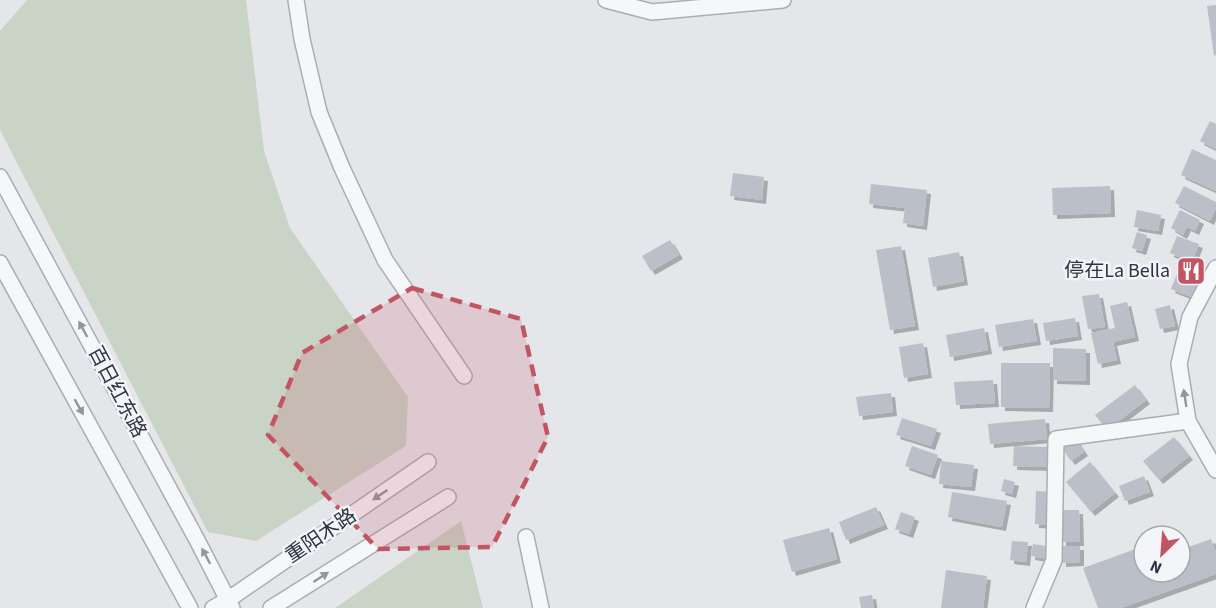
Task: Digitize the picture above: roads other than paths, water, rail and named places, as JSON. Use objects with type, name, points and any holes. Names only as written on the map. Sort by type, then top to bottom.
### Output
[{"type":"street","points":[[296,0],[302,39],[319,112],[342,168],[386,260],[464,376]]},
{"type":"street","points":[[606,0],[652,12],[783,0]]},
{"type":"street","name":"百日红东路","points":[[0,177],[231,603]]},
{"type":"street","name":"百日红东路","points":[[0,263],[190,608]]},
{"type":"street","points":[[1216,268],[1190,317],[1179,364],[1188,421],[1216,470]]},
{"type":"street","points":[[1034,608],[1054,560],[1056,439],[1188,421]]},
{"type":"street","name":"重阳木路","points":[[213,608],[231,603],[428,462]]},
{"type":"street","name":"重阳木路","points":[[271,608],[448,497]]},
{"type":"street","points":[[526,537],[541,608]]},
{"type":"place","name":"停在La Bella","points":[[1191,271]]}]
